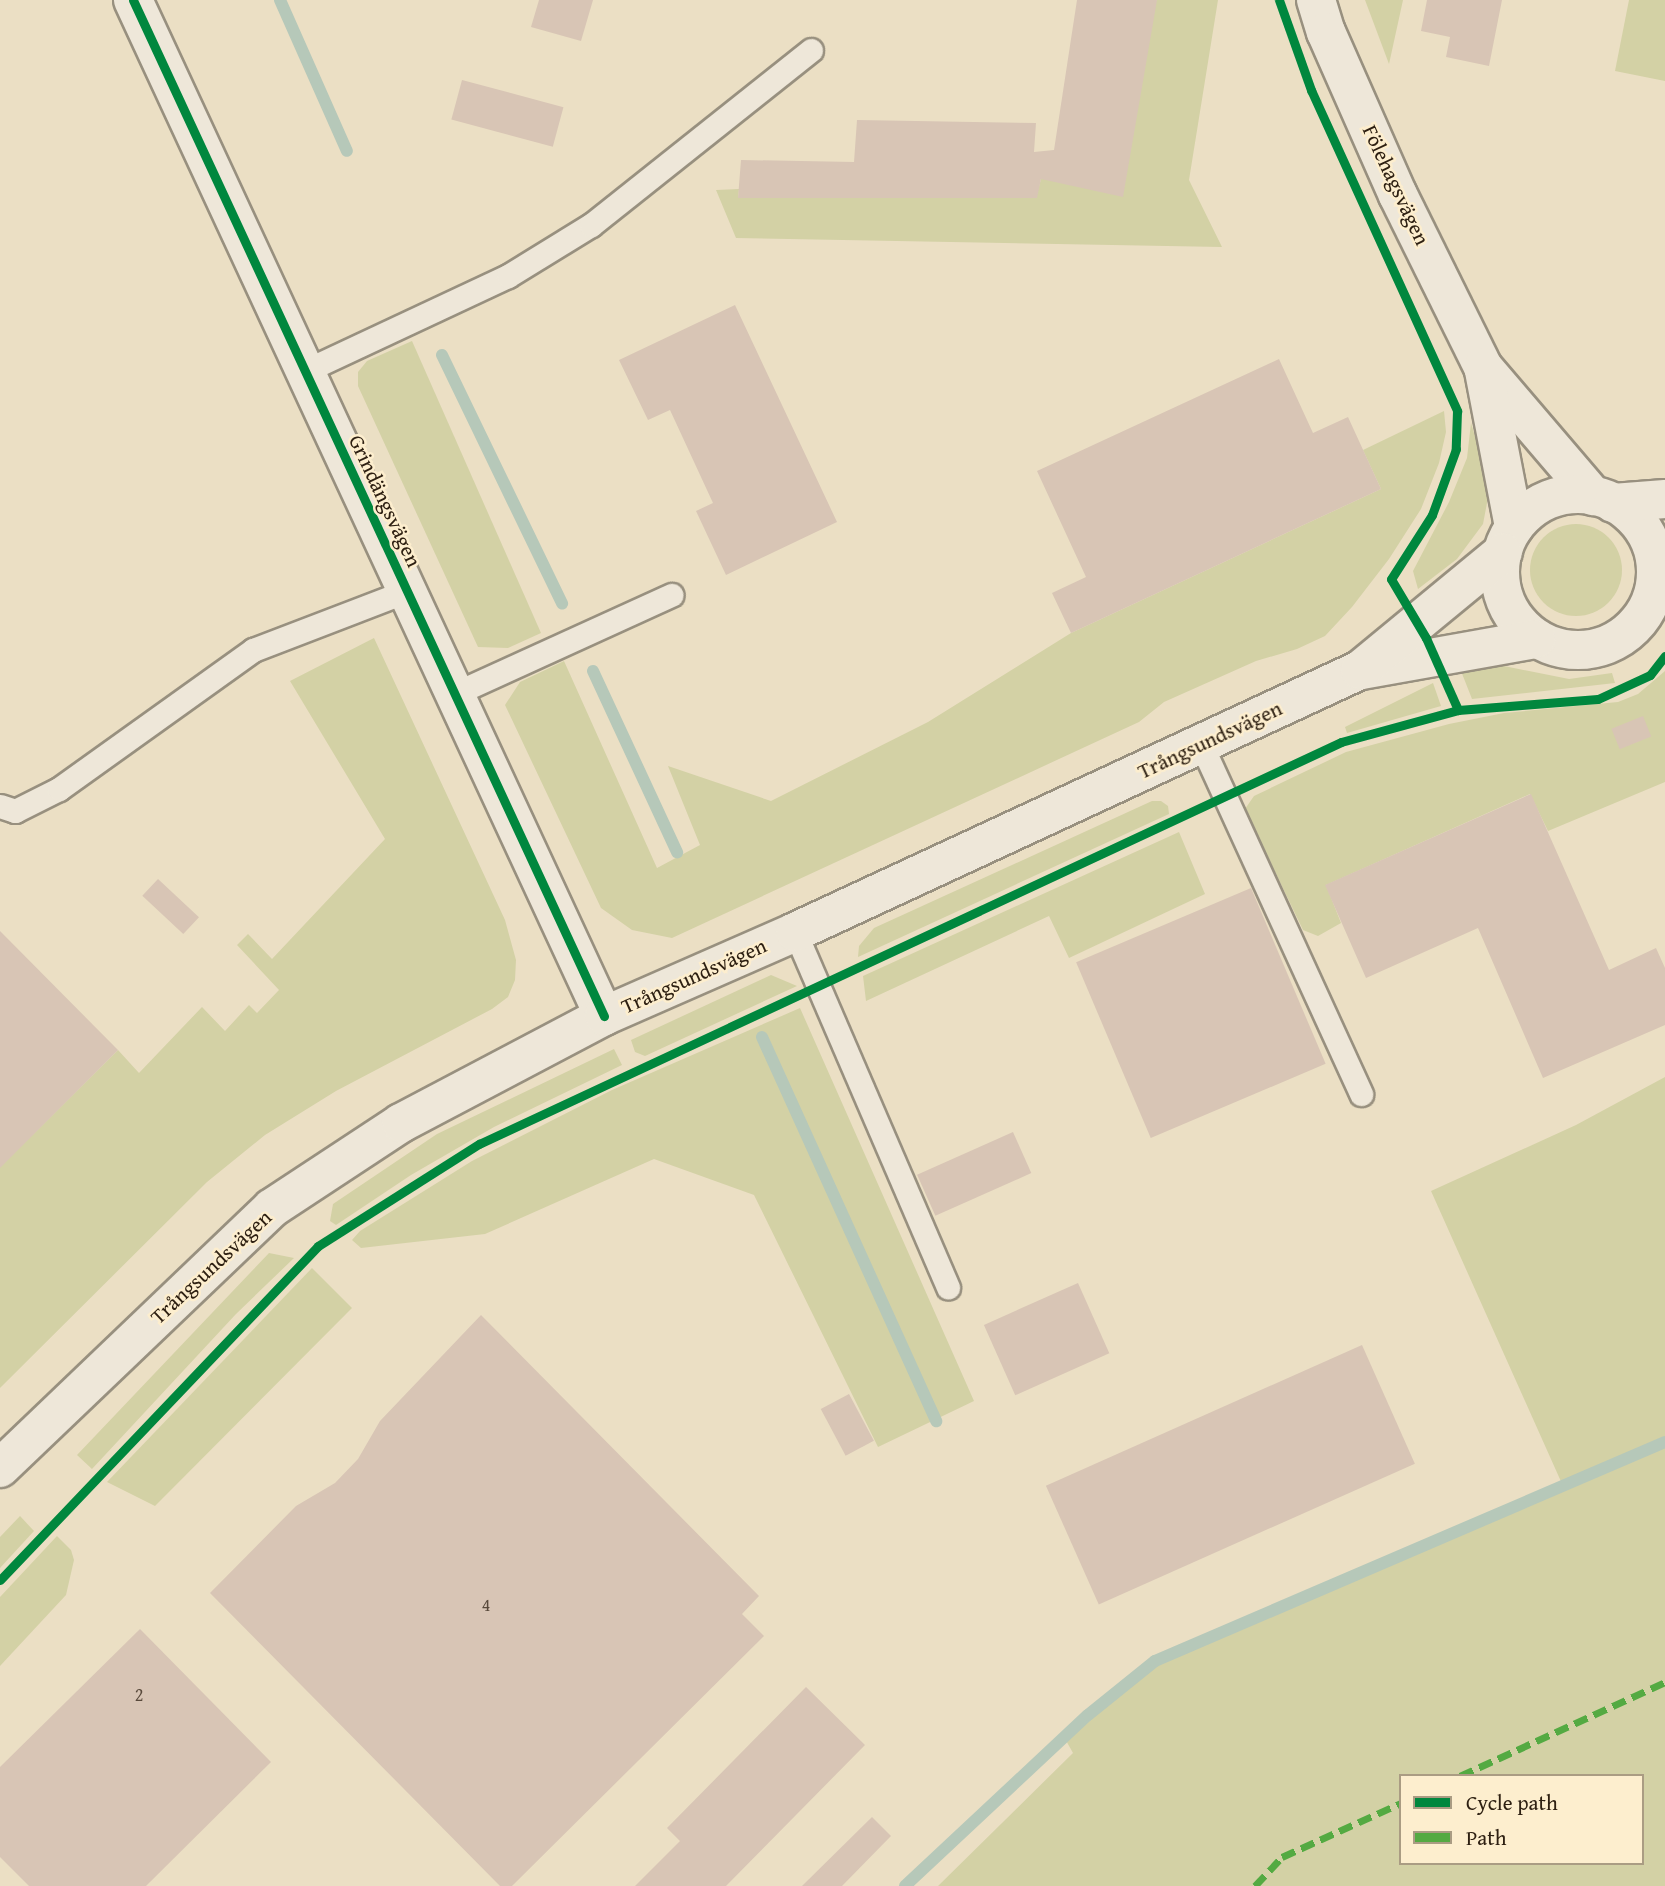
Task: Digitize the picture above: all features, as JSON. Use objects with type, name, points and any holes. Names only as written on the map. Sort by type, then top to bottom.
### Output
[{"type":"main road","name":"Grindängsvägen","points":[[133,0],[604,1016]]},
{"type":"main road","name":"Fölehagsvägen","points":[[1316,0],[1326,32],[1398,195],[1483,367],[1603,499]]},
{"type":"main road","name":"Fölehagsvägen","points":[[1483,367],[1508,540]]},
{"type":"main road","points":[[1603,499],[1632,516],[1647,535],[1660,577],[1648,607],[1633,628],[1611,643],[1586,650],[1560,649],[1536,639],[1517,621],[1504,598],[1500,575],[1508,540],[1532,509],[1551,499],[1572,495],[1603,499],[1665,499]]},
{"type":"main road","name":"Trångsundsvägen","points":[[1360,670],[1508,540]]},
{"type":"main road","name":"Trångsundsvägen","points":[[0,1468],[272,1208],[401,1123],[604,1016],[795,932],[1360,670],[1536,639]]},
{"type":"lane","points":[[305,371],[508,275],[591,225],[811,50]]},
{"type":"lane","points":[[0,806],[15,811],[59,789],[253,650],[407,591]]},
{"type":"lane","points":[[454,694],[671,595]]},
{"type":"lane","points":[[1201,744],[1361,1094]]},
{"type":"lane","points":[[795,932],[948,1288]]},
{"type":"shaded area","points":[[1157,0],[1218,0],[1189,180],[1222,247],[736,238],[716,190],[739,189],[738,198],[1036,198],[1041,179]]},
{"type":"shaded area","points":[[1365,0],[1403,0],[1389,64]]},
{"type":"shaded area","points":[[1629,0],[1665,0],[1665,81],[1615,71]]},
{"type":"shaded area","points":[[412,341],[541,633],[508,648],[478,647],[358,386],[358,372],[367,361]]},
{"type":"shaded area","points":[[1444,411],[1446,432],[1439,463],[1421,509],[1389,559],[1352,607],[1325,636],[1297,649],[1256,661],[1164,702],[1139,722],[672,938],[632,930],[601,908],[505,705],[520,682],[564,661],[657,868],[700,845],[668,766],[771,801],[928,722],[1071,633],[1381,489],[1363,450]]},
{"type":"shaded area","points":[[1471,423],[1487,476],[1487,503],[1483,524],[1457,559],[1418,589],[1413,571],[1449,502],[1467,458]]},
{"type":"shaded area","points":[[1576,524],[1594,527],[1609,537],[1619,552],[1622,570],[1619,588],[1609,603],[1594,613],[1576,616],[1558,613],[1543,603],[1533,588],[1530,570],[1533,552],[1543,537],[1558,527]]},
{"type":"shaded area","points":[[374,638],[505,920],[516,960],[515,980],[508,997],[492,1009],[336,1091],[265,1135],[207,1182],[0,1388],[0,1167],[118,1050],[139,1073],[202,1007],[225,1031],[249,1005],[257,1013],[279,990],[237,945],[248,934],[272,959],[385,839],[290,681]]},
{"type":"shaded area","points":[[1494,664],[1569,679],[1612,673],[1615,683],[1472,699],[1461,671]]},
{"type":"shaded area","points":[[1665,671],[1665,782],[1548,831],[1530,794],[1326,885],[1341,923],[1318,936],[1303,930],[1245,809],[1254,796],[1346,752],[1449,724],[1504,713],[1618,702],[1638,694]]},
{"type":"shaded area","points":[[1433,683],[1441,706],[1347,733],[1345,727]]},
{"type":"shaded area","points":[[1152,801],[1161,801],[1168,806],[1169,814],[858,957],[859,946],[874,928]]},
{"type":"shaded area","points":[[1179,832],[1205,894],[1069,958],[1049,916],[866,1001],[863,976]]},
{"type":"shaded area","points":[[771,975],[797,986],[645,1056],[635,1052],[631,1040]]},
{"type":"shaded area","points":[[800,1008],[974,1401],[878,1447],[754,1195],[654,1159],[485,1234],[361,1248],[352,1240],[360,1231],[472,1161],[612,1090]]},
{"type":"shaded area","points":[[614,1049],[622,1065],[494,1127],[411,1175],[336,1225],[330,1221],[333,1204],[437,1134]]},
{"type":"shaded area","points":[[1665,1077],[1665,1886],[938,1886],[1073,1753],[1064,1737],[1155,1661],[1563,1486],[1431,1191],[1576,1125]]},
{"type":"shaded area","points":[[269,1253],[294,1258],[236,1314],[92,1469],[77,1455]]},
{"type":"shaded area","points":[[312,1268],[352,1308],[155,1506],[107,1482]]},
{"type":"shaded area","points":[[20,1516],[34,1531],[0,1568],[0,1537]]},
{"type":"shaded area","points":[[57,1536],[71,1550],[74,1560],[66,1595],[0,1666],[0,1597]]},
{"type":"building","points":[[539,0],[593,0],[581,41],[531,27]]},
{"type":"building","points":[[1077,0],[1157,0],[1123,197],[1041,179],[1037,198],[738,198],[741,160],[854,162],[857,120],[1036,123],[1034,152],[1054,150]]},
{"type":"building","points":[[1427,0],[1502,0],[1489,66],[1446,57],[1450,37],[1421,31]]},
{"type":"building","points":[[462,80],[563,107],[553,147],[451,120]]},
{"type":"building","points":[[735,305],[837,522],[726,575],[696,511],[713,503],[670,410],[648,420],[619,360]]},
{"type":"building","points":[[1279,359],[1313,433],[1348,417],[1381,489],[1071,633],[1052,593],[1086,577],[1037,471]]},
{"type":"building","points":[[1643,716],[1651,736],[1620,749],[1611,729]]},
{"type":"building","points":[[1531,794],[1609,970],[1656,948],[1665,968],[1665,1025],[1543,1078],[1478,928],[1366,978],[1325,885]]},
{"type":"building","points":[[158,879],[199,917],[183,934],[142,896]]},
{"type":"building","points":[[1251,888],[1326,1064],[1151,1138],[1076,962]]},
{"type":"building","points":[[0,931],[118,1050],[0,1168]]},
{"type":"building","points":[[1013,1132],[1031,1173],[935,1216],[917,1175]]},
{"type":"building","points":[[1078,1283],[1109,1353],[1015,1395],[984,1325]]},
{"type":"building","points":[[481,1315],[759,1596],[742,1614],[764,1636],[512,1886],[500,1886],[210,1593],[296,1506],[335,1483],[358,1459],[380,1421]]},
{"type":"building","points":[[1362,1345],[1415,1464],[1099,1604],[1046,1486]]},
{"type":"building","points":[[849,1394],[874,1441],[846,1456],[821,1409]]},
{"type":"building","points":[[140,1629],[271,1762],[146,1886],[29,1886],[0,1857],[0,1767]]},
{"type":"building","points":[[806,1687],[865,1745],[726,1886],[635,1886],[680,1841],[667,1828]]},
{"type":"building","points":[[872,1817],[891,1836],[842,1886],[802,1886]]},
{"type":"waterway","points":[[280,0],[347,151]]},
{"type":"waterway","points":[[442,355],[562,603]]},
{"type":"waterway","points":[[593,671],[677,852]]},
{"type":"waterway","points":[[762,1037],[936,1421]]},
{"type":"waterway","points":[[905,1886],[1088,1715],[1155,1661],[1665,1442]]},
{"type":"marked path","points":[[1464,1774],[1665,1682]]},
{"type":"marked path","points":[[1255,1886],[1282,1857],[1399,1804]]},
{"type":"cycle path","points":[[133,0],[604,1016]]},
{"type":"cycle path","points":[[1279,0],[1311,90],[1457,411],[1456,449],[1432,515],[1391,579],[1426,638],[1458,710]]},
{"type":"cycle path","points":[[0,1580],[318,1246],[479,1144],[1341,742],[1458,710],[1598,699],[1650,675],[1665,656]]}]
